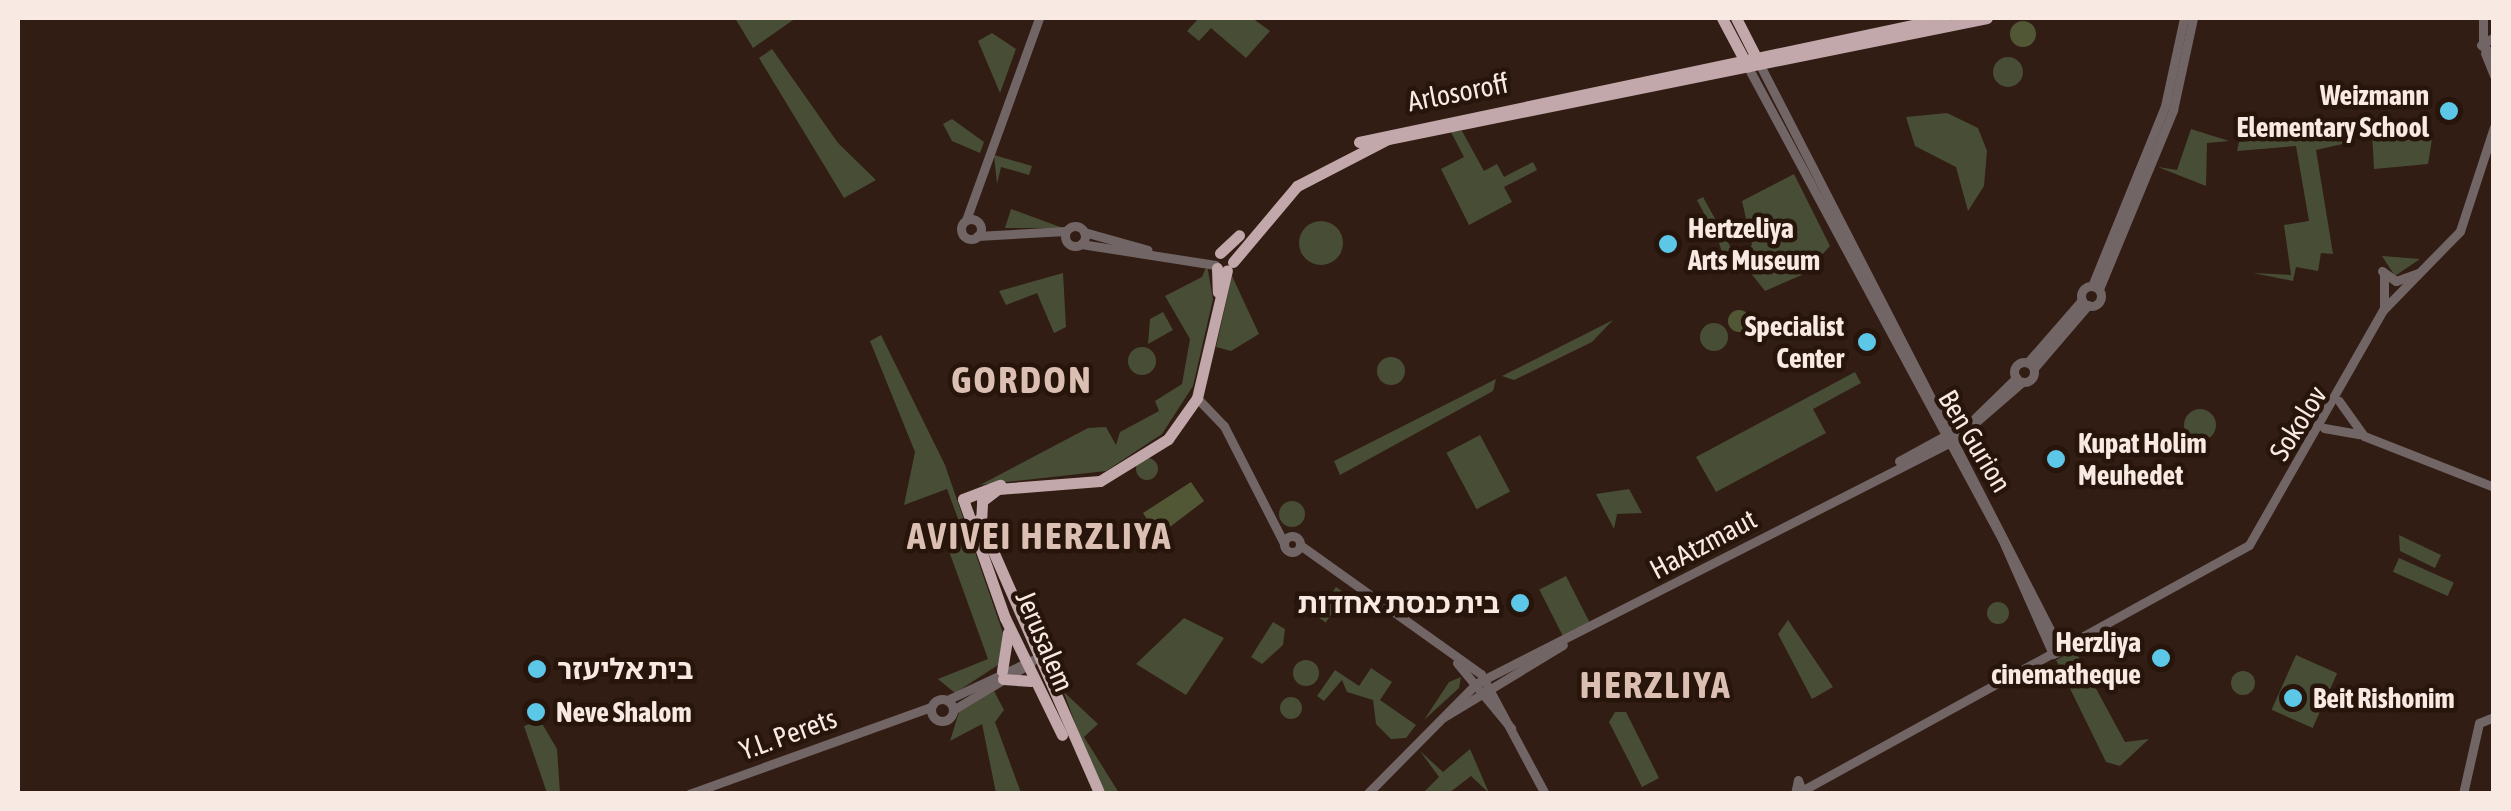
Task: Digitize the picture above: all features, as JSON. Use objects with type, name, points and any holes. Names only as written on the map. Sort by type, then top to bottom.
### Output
[{"type":"main road","name":"Ben Gurion","points":[[1722,18],[1757,67]]},
{"type":"main road","name":"Ben Gurion","points":[[1736,18],[1757,67]]},
{"type":"main road","points":[[1757,67],[1946,18]]},
{"type":"main road","points":[[1757,67],[1987,18]]},
{"type":"main road","name":"Arlosoroff","points":[[966,497],[1098,476],[1168,433],[1193,397],[1222,262],[1297,186],[1388,138],[1757,67]]},
{"type":"main road","name":"Arlosoroff","points":[[966,497],[998,489],[1111,478],[1175,432],[1197,398],[1222,262]]},
{"type":"main road","points":[[981,523],[981,502],[998,489]]},
{"type":"main road","name":"Jerusalem","points":[[966,497],[981,523],[1037,688],[1100,793]]},
{"type":"main road","name":"Jerusalem","points":[[966,497],[1005,618],[1100,793]]},
{"type":"main road","points":[[1005,618],[1002,675],[1024,676],[1037,688]]},
{"type":"street","points":[[978,228],[963,235],[1038,18]]},
{"type":"street","points":[[2085,302],[2099,302],[2096,287],[2164,106],[2184,18]]},
{"type":"street","points":[[2019,380],[2096,287],[2174,110],[2193,18]]},
{"type":"street","points":[[2483,18],[2494,35],[2487,50]]},
{"type":"street","points":[[2483,18],[2494,75]]},
{"type":"street","name":"Ben Gurion","points":[[1757,67],[1853,240],[1853,255]]},
{"type":"street","name":"Ben Gurion","points":[[1757,67],[1813,190],[1853,255],[2060,647]]},
{"type":"street","points":[[2383,310],[2431,266],[2460,231],[2494,127]]},
{"type":"street","points":[[1813,190],[1829,195]]},
{"type":"street","points":[[976,200],[978,228]]},
{"type":"street","points":[[966,220],[978,228],[1002,234],[1084,232],[1148,250]]},
{"type":"street","points":[[1081,244],[1084,232]]},
{"type":"street","points":[[1066,235],[1081,244],[1184,254],[1222,262]]},
{"type":"street","points":[[2383,310],[2382,271],[2403,280],[2431,266]]},
{"type":"street","name":"Sokolov","points":[[2060,647],[2244,553],[2340,402],[2383,310]]},
{"type":"street","points":[[2019,380],[2016,365],[2031,365]]},
{"type":"street","name":"HaAtzmaut","points":[[1367,794],[1462,697],[1948,438],[2019,380]]},
{"type":"street","points":[[1197,398],[1210,413],[1286,540],[1447,653],[1476,670],[1504,674],[1495,700]]},
{"type":"street","points":[[2340,402],[2364,436]]},
{"type":"street","name":"Sokolov","points":[[1780,794],[1797,791],[2249,545],[2340,402]]},
{"type":"street","points":[[1175,432],[1196,412],[1210,413]]},
{"type":"street","points":[[2324,428],[2364,436],[2494,487]]},
{"type":"street","name":"Ben Gurion","points":[[1948,438],[2020,584],[2060,647]]},
{"type":"street","points":[[2020,584],[2046,620]]},
{"type":"street","points":[[1447,653],[1483,684]]},
{"type":"street","points":[[1447,653],[1467,683],[1462,697],[1495,700]]},
{"type":"street","points":[[933,713],[1029,662]]},
{"type":"street","points":[[1476,670],[1545,794]]},
{"type":"street","name":"HaAtzmaut","points":[[1376,794],[1462,697]]},
{"type":"street","points":[[933,713],[950,705]]},
{"type":"street","name":"Y.L. Perets","points":[[689,794],[902,716],[933,713]]},
{"type":"street","points":[[2463,794],[2479,723],[2494,717]]},
{"type":"green space","points":[[735,18],[796,18],[753,48]]},
{"type":"green space","points":[[1199,18],[1252,18],[1270,31],[1246,58],[1211,28],[1199,41],[1187,31]]},
{"type":"green space","points":[[2023,21],[2032,25],[2036,34],[2032,43],[2023,47],[2014,43],[2010,34],[2014,25]]},
{"type":"green space","points":[[992,33],[1016,49],[1000,93],[978,41]]},
{"type":"green space","points":[[772,49],[838,143],[876,180],[844,198],[759,58]]},
{"type":"green space","points":[[2008,57],[2022,66],[2023,72],[2014,86],[2008,87],[1994,78],[1993,72],[2002,58]]},
{"type":"green space","points":[[1947,113],[1978,128],[1987,151],[1984,186],[1968,211],[1956,167],[1915,146],[1906,117]]},
{"type":"green space","points":[[952,119],[984,142],[980,153],[952,141],[943,124]]},
{"type":"green space","points":[[2420,125],[2432,139],[2428,164],[2374,169],[2372,131]]},
{"type":"green space","points":[[2355,126],[2356,141],[2316,150],[2333,254],[2321,253],[2318,271],[2296,267],[2293,281],[2253,273],[2291,275],[2284,225],[2309,221],[2296,146],[2237,151],[2239,142]]},
{"type":"green space","points":[[2191,129],[2229,141],[2207,143],[2206,186],[2158,167],[2177,170]]},
{"type":"green space","points":[[1462,131],[1484,171],[1497,164],[1504,177],[1533,162],[1537,170],[1504,187],[1512,202],[1469,225],[1441,169],[1464,157],[1451,132]]},
{"type":"green space","points":[[994,155],[1032,166],[1029,175],[1001,167],[997,184]]},
{"type":"green space","points":[[1794,174],[1830,246],[1804,274],[1765,291],[1739,258],[1724,258],[1716,234],[1703,235],[1710,225],[1697,200],[1703,197],[1735,255],[1752,245],[1742,201]]},
{"type":"green space","points":[[1011,209],[1063,228],[1005,228]]},
{"type":"green space","points":[[1321,221],[1337,227],[1343,243],[1337,259],[1321,265],[1305,259],[1299,243],[1305,227]]},
{"type":"green space","points":[[2382,256],[2420,259],[2395,276]]},
{"type":"green space","points":[[1207,265],[1213,299],[1193,386],[1162,434],[1106,471],[980,485],[1088,428],[1106,427],[1116,445],[1120,432],[1159,411],[1155,401],[1182,384],[1190,339],[1165,296],[1202,277]]},
{"type":"green space","points":[[1063,273],[1066,327],[1054,333],[1037,293],[1006,305],[999,291]]},
{"type":"green space","points":[[1232,276],[1259,334],[1231,351],[1216,347]]},
{"type":"green space","points":[[1739,310],[1747,313],[1747,329],[1739,332],[1731,329],[1728,321],[1731,313]]},
{"type":"green space","points":[[1163,312],[1173,330],[1148,344],[1150,319]]},
{"type":"green space","points":[[1613,320],[1592,342],[1514,380],[1502,376]]},
{"type":"green space","points":[[1714,323],[1724,327],[1728,337],[1724,347],[1714,351],[1704,347],[1700,337],[1704,327]]},
{"type":"green space","points":[[881,335],[945,465],[1004,636],[998,665],[955,693],[938,679],[988,659],[945,540],[963,532],[947,489],[904,505],[915,452],[870,341]]},
{"type":"green space","points":[[1142,347],[1152,351],[1156,361],[1152,371],[1142,375],[1132,371],[1128,361],[1132,351]]},
{"type":"green space","points":[[1391,357],[1401,361],[1405,371],[1401,381],[1391,385],[1381,381],[1377,371],[1381,361]]},
{"type":"green space","points":[[1855,372],[1861,383],[1813,409],[1826,433],[1716,492],[1696,457]]},
{"type":"green space","points":[[1496,379],[1493,391],[1340,475],[1334,461]]},
{"type":"green space","points":[[2200,409],[2212,413],[2216,425],[2212,437],[2200,441],[2188,437],[2184,425],[2188,413]]},
{"type":"green space","points":[[1480,435],[1510,492],[1476,509],[1446,453]]},
{"type":"green space","points":[[1147,458],[1155,461],[1155,477],[1147,480],[1139,477],[1136,469],[1139,461]]},
{"type":"green space","points":[[1191,482],[1204,501],[1158,536],[1143,513]]},
{"type":"green space","points":[[1629,489],[1642,513],[1617,514],[1614,529],[1596,494]]},
{"type":"green space","points":[[1292,501],[1301,505],[1305,514],[1301,523],[1292,527],[1283,523],[1279,514],[1283,505]]},
{"type":"green space","points":[[2399,535],[2441,555],[2435,568],[2400,551]]},
{"type":"green space","points":[[2399,558],[2454,582],[2448,596],[2393,572]]},
{"type":"green space","points":[[1566,576],[1591,626],[1565,640],[1539,590]]},
{"type":"green space","points":[[1336,587],[1346,594],[1326,623],[1316,616]]},
{"type":"green space","points":[[1998,602],[2006,605],[2006,621],[1998,624],[1990,621],[1987,613],[1990,605]]},
{"type":"green space","points":[[1184,618],[1224,638],[1186,695],[1136,664]]},
{"type":"green space","points":[[1788,620],[1833,687],[1812,699],[1778,634]]},
{"type":"green space","points":[[1273,622],[1285,629],[1283,645],[1262,664],[1251,657]]},
{"type":"green space","points":[[2075,650],[2125,742],[2149,739],[2120,766],[2106,762],[2056,660]]},
{"type":"green space","points":[[2296,655],[2337,673],[2313,728],[2272,710]]},
{"type":"green space","points":[[1306,660],[1315,664],[1319,673],[1315,682],[1306,686],[1297,682],[1293,673],[1297,664]]},
{"type":"green space","points":[[1053,663],[1066,694],[1098,724],[1084,737],[1119,793],[1106,793],[1092,769]]},
{"type":"green space","points":[[1371,668],[1392,682],[1380,700],[1416,725],[1406,738],[1391,739],[1376,724],[1373,700],[1347,692],[1342,680],[1324,701],[1317,696],[1335,670],[1359,686]]},
{"type":"green space","points":[[2243,671],[2252,674],[2252,692],[2243,695],[2234,692],[2231,683],[2234,674]]},
{"type":"green space","points":[[1461,677],[1459,688],[1424,720],[1449,682]]},
{"type":"green space","points":[[994,691],[1004,710],[995,722],[1021,793],[996,793],[982,724],[950,741],[959,712]]},
{"type":"green space","points":[[1291,697],[1299,700],[1299,716],[1291,719],[1283,716],[1280,708],[1283,700]]},
{"type":"green space","points":[[1615,712],[1626,712],[1659,778],[1642,787],[1609,722]]},
{"type":"green space","points":[[540,720],[557,749],[560,793],[547,793],[524,726]]},
{"type":"green space","points":[[1470,749],[1489,793],[1471,776],[1449,793],[1423,793],[1439,777],[1420,751],[1443,772]]},
{"type":"place","name":"Weizmann Elementary School","points":[[2449,111]]},
{"type":"place","name":"Hertzeliya Arts Museum","points":[[1668,244]]},
{"type":"place","name":"Specialist Center","points":[[1867,342]]},
{"type":"place","name":"Kupat Holim Meuhedet","points":[[2056,459]]},
{"type":"place","name":"בית כנסת אחדות","points":[[1520,603]]},
{"type":"place","name":"Herzliya cinematheque","points":[[2161,658]]},
{"type":"place","name":"בית אליעזר","points":[[537,669]]},
{"type":"place","name":"Beit Rishonim","points":[[2293,698]]},
{"type":"place","name":"Neve Shalom","points":[[536,712]]},
{"type":"district","name":"GORDON","points":[[1022,380]]},
{"type":"district","name":"AVIVEI HERZLIYA","points":[[1040,536]]},
{"type":"district","name":"HERZLIYA","points":[[1656,685]]}]
